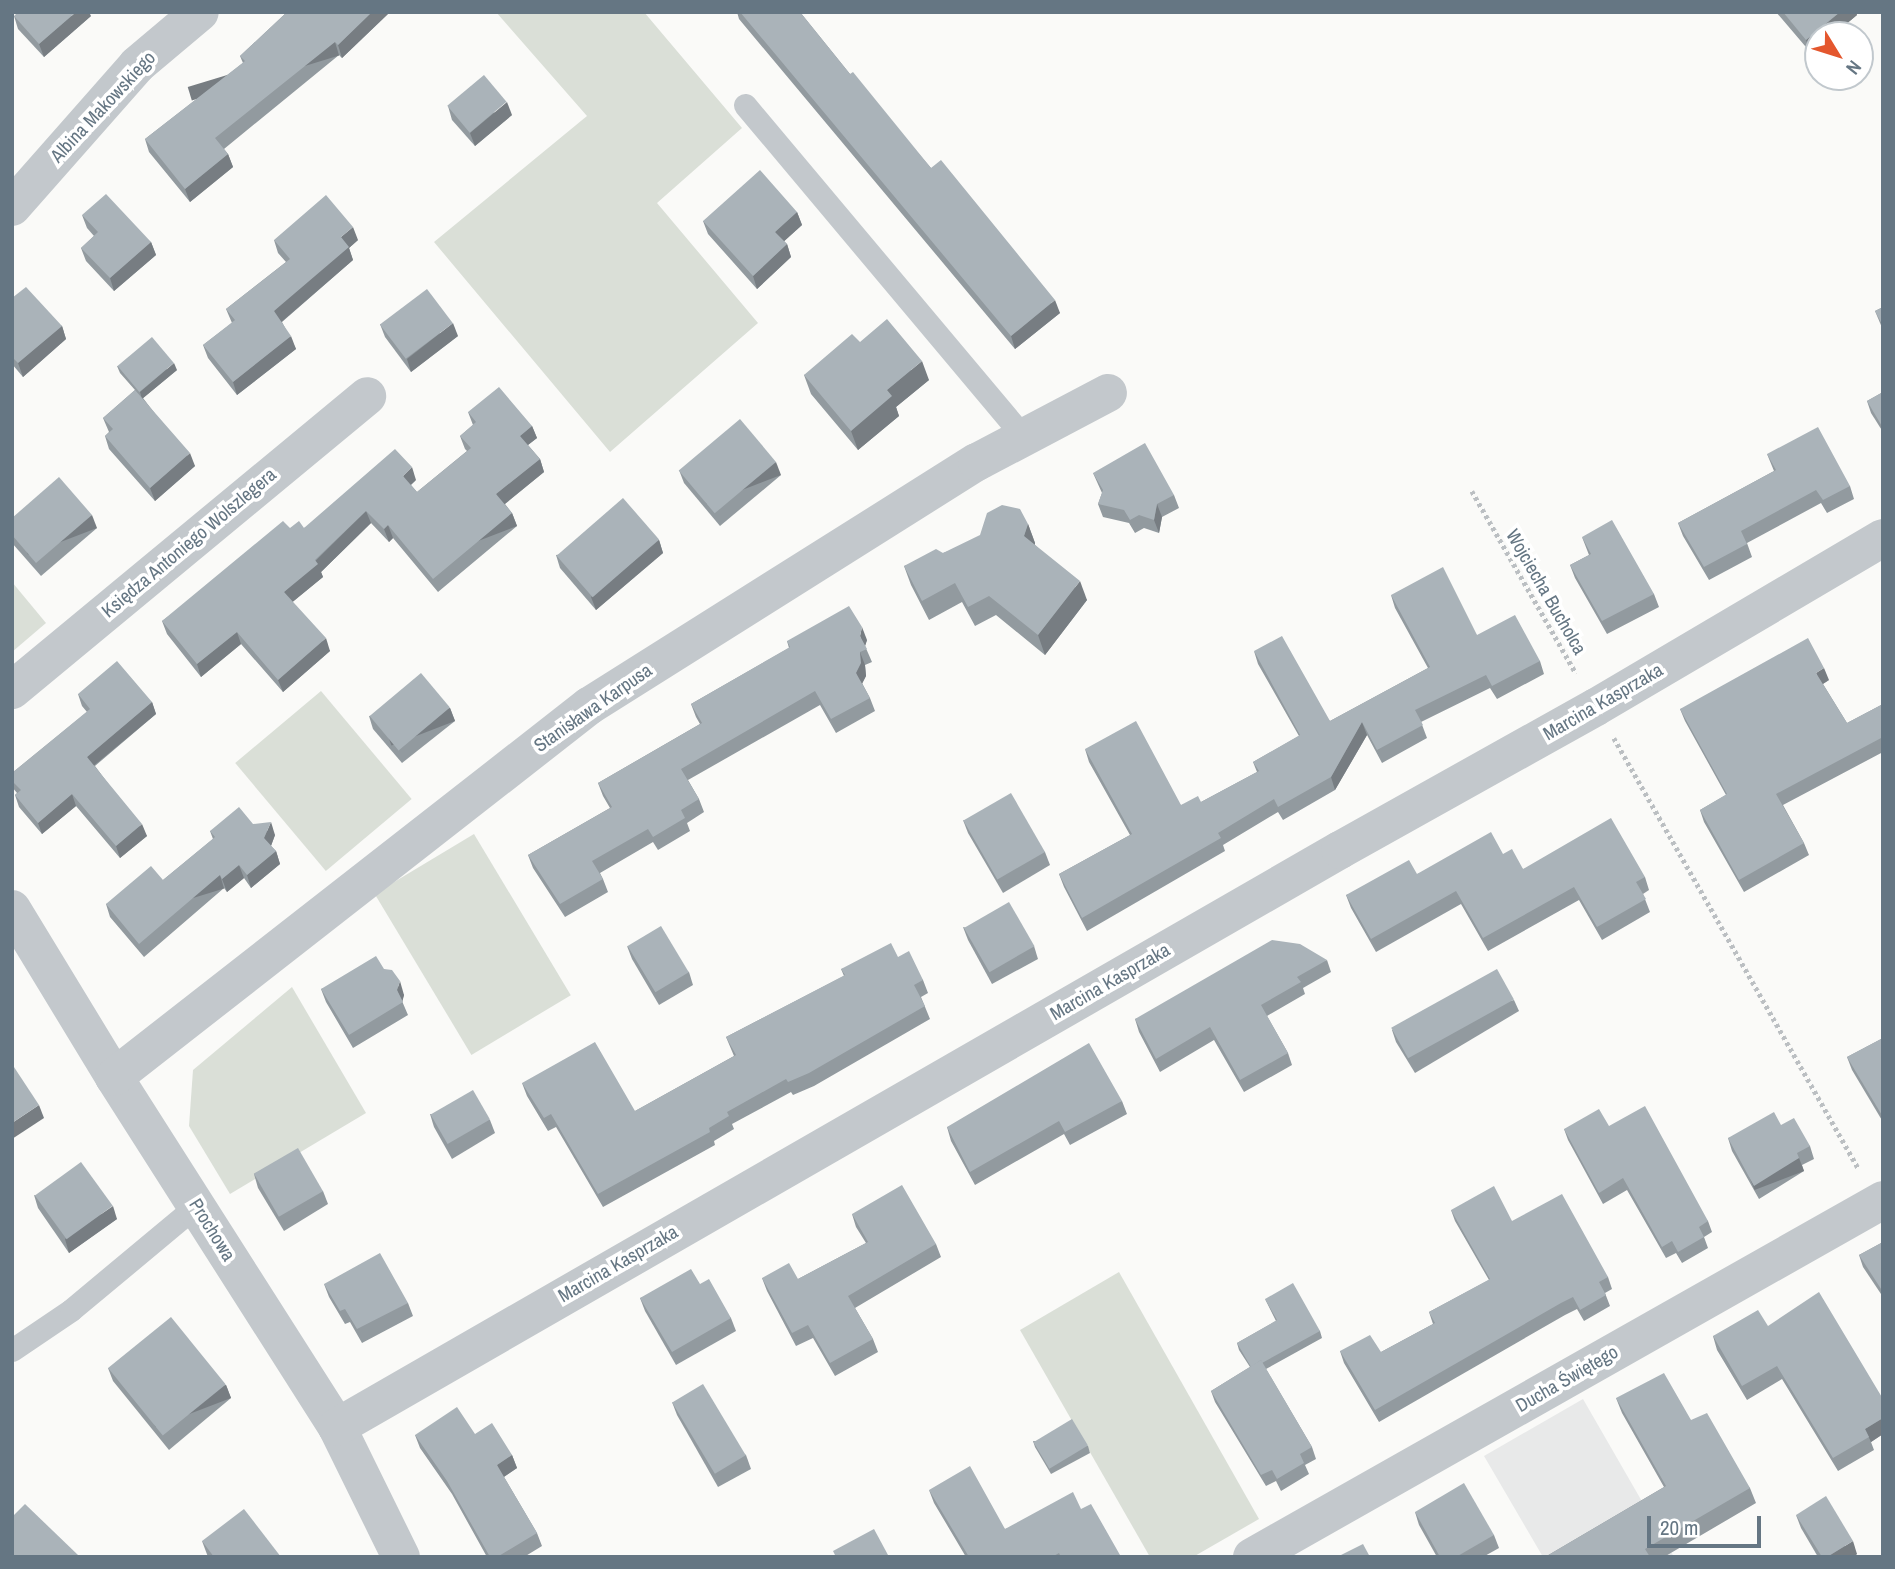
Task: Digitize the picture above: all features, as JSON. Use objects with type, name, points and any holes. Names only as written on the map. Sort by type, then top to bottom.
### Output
[{"type":"street","name":"Albina Makowskiego","points":[[12,207],[137,65],[200,12]]},
{"type":"street","name":"Stanisława Karpusa","points":[[114,1077],[589,706],[977,462],[1108,393]]},
{"type":"street","name":"Księdza Antoniego Wolszlegera","points":[[12,690],[367,396]]},
{"type":"street","name":"Marcina Kasprzaka","points":[[337,1427],[1328,857],[1596,707],[1883,538]]},
{"type":"street","name":"Prochowa","points":[[12,909],[114,1077],[337,1427],[401,1557]]},
{"type":"street","name":"Ducha Świętego","points":[[1252,1557],[1880,1202]]},
{"type":"lane","points":[[745,105],[1024,437]]},
{"type":"lane","points":[[12,1350],[71,1310],[197,1205]]},
{"type":"path","name":"Wojciecha Bucholca","points":[[1472,491],[1880,1202]]},
{"type":"shaded area","points":[[496,12],[644,12],[742,128],[657,203],[758,323],[610,452],[434,242],[587,116]]},
{"type":"shaded area","points":[[12,582],[46,623],[12,652]]},
{"type":"shaded area","points":[[321,691],[412,799],[326,871],[235,763]]},
{"type":"shaded area","points":[[474,834],[571,995],[471,1055],[375,894]]},
{"type":"shaded area","points":[[292,987],[366,1113],[230,1194],[189,1126],[193,1070]]},
{"type":"shaded area","points":[[1119,1272],[1259,1519],[1193,1557],[1150,1557],[1020,1330]]},
{"type":"shaded area","points":[[1583,1399],[1674,1557],[1543,1557],[1484,1456]]},
{"type":"building","points":[[18,12],[76,12],[39,44],[14,16]]},
{"type":"building","points":[[287,12],[372,12],[338,45],[335,42],[215,138],[228,154],[185,189],[145,139],[245,61],[240,56]]},
{"type":"building","points":[[740,12],[800,12],[931,168],[941,160],[1055,300],[1011,336]]},
{"type":"building","points":[[1783,12],[1840,12],[1829,21],[1804,21],[1804,38]]},
{"type":"building","points":[[484,75],[506,102],[470,133],[447,106]]},
{"type":"building","points":[[760,170],[797,212],[775,232],[787,244],[753,276],[703,221]]},
{"type":"building","points":[[106,194],[151,242],[110,278],[81,248],[98,232],[82,215]]},
{"type":"building","points":[[326,195],[353,227],[341,237],[349,247],[274,311],[291,336],[233,382],[203,345],[235,320],[226,309],[290,259],[274,240]]},
{"type":"building","points":[[26,287],[62,326],[18,363],[12,357],[12,298]]},
{"type":"building","points":[[427,289],[453,323],[406,359],[380,325]]},
{"type":"building","points":[[1883,307],[1883,326],[1875,311]]},
{"type":"building","points":[[887,319],[922,361],[887,390],[892,396],[851,431],[804,375],[852,334],[860,342]]},
{"type":"building","points":[[152,337],[174,363],[139,392],[118,366]]},
{"type":"building","points":[[499,387],[532,426],[520,436],[540,459],[496,494],[512,513],[433,579],[388,525],[384,529],[366,511],[315,560],[318,564],[284,592],[326,638],[278,680],[237,632],[197,664],[162,621],[283,521],[290,528],[299,521],[304,528],[395,449],[412,467],[403,476],[417,492],[471,448],[460,436],[476,422],[468,412]]},
{"type":"building","points":[[135,390],[190,453],[150,488],[105,436],[113,429],[103,418]]},
{"type":"building","points":[[1883,392],[1883,428],[1867,401]]},
{"type":"building","points":[[740,419],[776,462],[715,513],[679,470]]},
{"type":"building","points":[[1818,427],[1850,486],[1823,500],[1816,490],[1741,531],[1747,544],[1704,567],[1678,523],[1776,470],[1767,454]]},
{"type":"building","points":[[1145,443],[1174,495],[1157,504],[1154,520],[1139,515],[1130,520],[1124,510],[1098,504],[1103,490],[1093,473]]},
{"type":"building","points":[[59,477],[92,515],[36,563],[12,535],[12,518]]},
{"type":"building","points":[[623,498],[659,540],[593,597],[557,556]]},
{"type":"building","points":[[1002,505],[1020,509],[1028,524],[1024,536],[1080,581],[1038,635],[989,596],[968,607],[955,583],[922,601],[904,566],[936,549],[943,553],[980,535],[987,513]]},
{"type":"building","points":[[1612,520],[1654,594],[1602,621],[1570,565],[1591,554],[1582,537]]},
{"type":"building","points":[[1443,567],[1477,635],[1515,615],[1540,661],[1492,686],[1486,675],[1415,710],[1423,725],[1377,750],[1362,722],[1331,777],[1278,807],[1274,799],[1218,833],[1221,838],[1082,918],[1059,874],[1132,834],[1085,749],[1136,721],[1181,805],[1198,796],[1201,802],[1259,771],[1253,762],[1300,735],[1254,651],[1282,636],[1330,721],[1430,667],[1391,595]]},
{"type":"building","points":[[849,606],[862,627],[860,636],[867,649],[860,652],[861,663],[856,673],[870,698],[831,719],[815,691],[681,769],[699,799],[681,810],[685,818],[653,837],[648,829],[592,861],[603,879],[560,904],[528,855],[612,807],[598,783],[702,723],[691,704],[790,647],[787,641]]},
{"type":"building","points":[[1808,638],[1824,668],[1816,673],[1847,723],[1883,704],[1883,737],[1776,794],[1804,843],[1739,880],[1700,810],[1727,794],[1680,709]]},
{"type":"building","points":[[117,661],[152,702],[87,757],[142,824],[116,846],[72,794],[38,823],[15,795],[21,790],[12,781],[12,773],[90,709],[78,694]]},
{"type":"building","points":[[421,673],[450,707],[399,751],[370,716]]},
{"type":"building","points":[[1011,793],[1045,852],[997,879],[963,820]]},
{"type":"building","points":[[239,807],[253,824],[271,822],[264,838],[276,851],[247,875],[239,865],[222,879],[220,875],[139,944],[106,904],[151,866],[163,880],[215,837],[210,831]]},
{"type":"building","points":[[1611,818],[1645,877],[1636,882],[1646,899],[1597,927],[1574,887],[1483,938],[1456,891],[1371,939],[1346,895],[1409,860],[1417,874],[1491,832],[1503,854],[1512,849],[1523,869]]},
{"type":"building","points":[[1009,902],[1034,946],[989,972],[964,928]]},
{"type":"building","points":[[661,926],[689,972],[655,992],[628,946]]},
{"type":"building","points":[[1272,940],[1300,944],[1327,960],[1297,977],[1301,982],[1261,1005],[1288,1053],[1240,1080],[1210,1027],[1156,1059],[1135,1019]]},
{"type":"building","points":[[891,943],[898,957],[909,951],[923,980],[914,985],[925,1006],[809,1073],[788,1082],[786,1079],[727,1112],[729,1116],[709,1128],[710,1132],[598,1194],[551,1114],[544,1118],[522,1083],[595,1042],[635,1111],[736,1055],[726,1037],[845,975],[841,969]]},
{"type":"building","points":[[376,956],[384,969],[392,970],[400,981],[397,990],[403,1002],[349,1035],[321,989]]},
{"type":"building","points":[[1497,969],[1514,1000],[1408,1058],[1391,1028]]},
{"type":"building","points":[[1883,1038],[1883,1117],[1847,1057]]},
{"type":"building","points":[[1089,1043],[1122,1101],[1065,1132],[1059,1121],[970,1172],[947,1127]]},
{"type":"building","points":[[12,1064],[39,1105],[12,1123]]},
{"type":"building","points":[[473,1090],[490,1119],[448,1144],[431,1114]]},
{"type":"building","points":[[1645,1106],[1708,1221],[1699,1227],[1704,1237],[1678,1252],[1672,1241],[1662,1247],[1623,1178],[1599,1193],[1564,1129],[1599,1109],[1609,1126]]},
{"type":"building","points":[[1774,1112],[1781,1125],[1794,1118],[1810,1146],[1797,1153],[1799,1158],[1754,1186],[1728,1138]]},
{"type":"building","points":[[298,1148],[323,1191],[279,1217],[254,1174]]},
{"type":"building","points":[[81,1162],[113,1206],[67,1239],[35,1196]]},
{"type":"building","points":[[902,1185],[936,1244],[848,1296],[873,1339],[830,1363],[808,1325],[792,1333],[762,1278],[789,1263],[798,1279],[868,1242],[852,1214]]},
{"type":"building","points":[[1494,1186],[1512,1221],[1562,1194],[1608,1277],[1599,1282],[1606,1295],[1580,1310],[1573,1297],[1375,1410],[1340,1351],[1370,1335],[1381,1352],[1435,1323],[1429,1312],[1490,1279],[1451,1210]]},
{"type":"building","points":[[1883,1242],[1883,1292],[1859,1255]]},
{"type":"building","points":[[380,1253],[408,1303],[357,1329],[345,1309],[340,1311],[324,1284]]},
{"type":"building","points":[[691,1269],[700,1284],[709,1279],[731,1318],[672,1352],[640,1298]]},
{"type":"building","points":[[1293,1283],[1320,1331],[1251,1367],[1237,1343],[1277,1320],[1265,1299]]},
{"type":"building","points":[[1819,1292],[1883,1399],[1883,1418],[1865,1429],[1869,1437],[1833,1458],[1777,1366],[1742,1386],[1713,1336],[1758,1310],[1768,1326]]},
{"type":"building","points":[[171,1317],[226,1385],[163,1436],[108,1368]]},
{"type":"building","points":[[1261,1360],[1312,1447],[1300,1454],[1304,1463],[1277,1479],[1272,1470],[1261,1475],[1211,1391]]},
{"type":"building","points":[[1664,1373],[1691,1420],[1707,1413],[1750,1488],[1645,1549],[1650,1557],[1545,1557],[1666,1486],[1616,1398]]},
{"type":"building","points":[[703,1384],[746,1455],[715,1474],[672,1403]]},
{"type":"building","points":[[457,1407],[475,1434],[492,1423],[512,1455],[497,1465],[537,1533],[497,1557],[490,1557],[447,1481],[415,1435]]},
{"type":"building","points":[[1072,1419],[1088,1446],[1049,1469],[1033,1442]]},
{"type":"building","points":[[970,1466],[1005,1529],[1073,1492],[1081,1509],[1091,1504],[1120,1555],[1061,1557],[1059,1553],[1052,1557],[969,1557],[929,1490]]},
{"type":"building","points":[[1464,1483],[1494,1535],[1456,1557],[1440,1557],[1415,1512]]},
{"type":"building","points":[[1826,1496],[1853,1541],[1827,1557],[1822,1557],[1796,1515]]},
{"type":"building","points":[[25,1504],[78,1555],[77,1557],[12,1557],[12,1517]]},
{"type":"building","points":[[244,1509],[281,1557],[214,1557],[202,1541]]},
{"type":"building","points":[[874,1529],[888,1555],[836,1557],[833,1551]]},
{"type":"building","points":[[1363,1544],[1370,1557],[1337,1557]]}]
